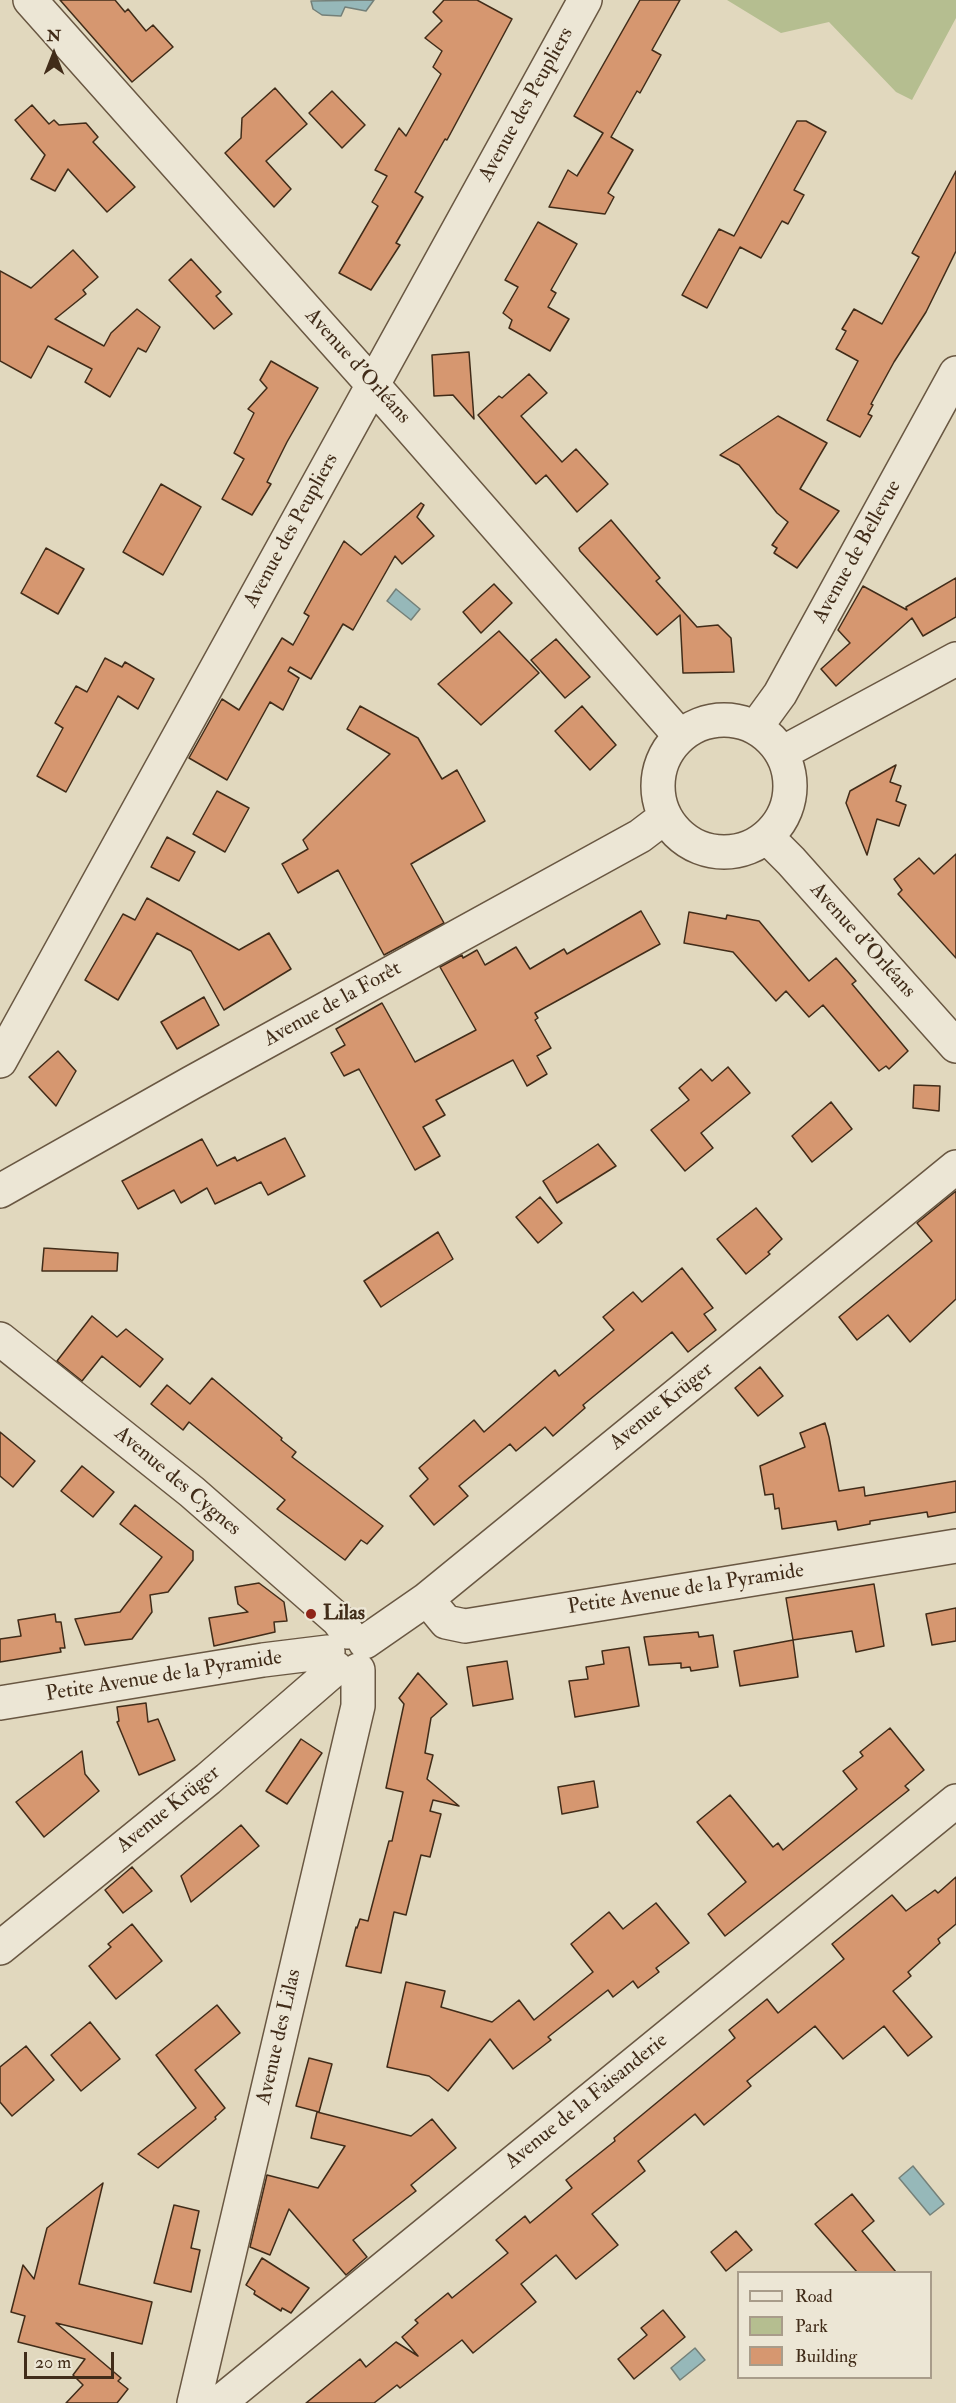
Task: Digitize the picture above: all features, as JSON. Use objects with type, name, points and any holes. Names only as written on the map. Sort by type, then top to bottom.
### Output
[{"type":"street","name":"Avenue d'Orléans","points":[[30,0],[373,385],[680,736]]},
{"type":"street","name":"Avenue des Peupliers","points":[[0,1061],[585,0]]},
{"type":"street","name":"Avenue de Bellevue","points":[[756,727],[780,694],[956,373]]},
{"type":"street","points":[[782,753],[956,658]]},
{"type":"street","points":[[709,721],[733,721],[756,727],[771,738],[782,753],[789,770],[790,800],[785,814],[767,837],[750,847],[731,852],[711,851],[692,844],[677,833],[665,817],[658,796],[658,774],[666,753],[680,736],[693,727],[709,721]]},
{"type":"street","name":"Avenue de la Forêt","points":[[0,1191],[190,1083],[640,836],[665,817]]},
{"type":"street","name":"Avenue d'Orléans","points":[[767,837],[956,1046]]},
{"type":"street","name":"Avenue Krüger","points":[[0,1948],[208,1779],[347,1653],[427,1599],[956,1167]]},
{"type":"street","name":"Avenue des Cygnes","points":[[0,1339],[192,1492],[338,1620],[347,1653]]},
{"type":"street","name":"Petite Avenue de la Pyramide","points":[[427,1599],[446,1622],[465,1626],[956,1546]]},
{"type":"street","name":"Petite Avenue de la Pyramide","points":[[0,1703],[263,1660],[347,1653]]},
{"type":"street","name":"Avenue des Lilas","points":[[194,2403],[358,1706],[347,1653]]},
{"type":"street","name":"Avenue de la Faisanderie","points":[[219,2403],[956,1801]]},
{"type":"green space","points":[[727,0],[956,0],[956,18],[912,100],[896,92],[829,22],[781,33]]},
{"type":"water","points":[[374,0],[366,11],[345,7],[341,16],[322,15],[313,9],[311,1]]},
{"type":"water","points":[[396,589],[420,609],[411,620],[387,601]]},
{"type":"water","points":[[913,2166],[944,2204],[930,2215],[899,2178]]},
{"type":"water","points":[[695,2348],[705,2360],[680,2380],[671,2368]]},
{"type":"building","points":[[60,0],[115,0],[125,12],[128,9],[146,31],[153,25],[173,47],[132,82]]},
{"type":"building","points":[[444,0],[477,0],[512,19],[447,140],[445,139],[415,192],[423,197],[396,243],[400,245],[371,290],[339,273],[378,206],[372,202],[387,176],[375,170],[399,128],[406,136],[441,74],[433,67],[442,51],[425,38],[442,21],[433,12]]},
{"type":"building","points":[[640,0],[680,0],[652,50],[661,55],[640,93],[637,91],[611,137],[633,150],[608,193],[614,197],[605,214],[549,207],[568,170],[577,176],[603,133],[574,116]]},
{"type":"building","points":[[275,88],[307,124],[266,161],[291,189],[274,207],[225,153],[241,138],[242,118]]},
{"type":"building","points":[[332,91],[365,125],[342,148],[309,113]]},
{"type":"building","points":[[32,105],[49,124],[54,120],[59,125],[86,123],[98,137],[93,142],[135,187],[107,212],[68,169],[55,191],[31,179],[45,155],[15,120]]},
{"type":"building","points":[[797,121],[806,121],[826,132],[794,190],[804,195],[788,224],[782,221],[761,258],[740,247],[707,308],[682,295],[719,229],[734,236]]},
{"type":"building","points":[[956,171],[956,251],[926,312],[894,362],[871,404],[873,405],[868,414],[872,416],[860,437],[827,420],[858,361],[836,349],[846,331],[842,329],[854,309],[882,324],[919,257],[912,253]]},
{"type":"building","points":[[538,222],[577,244],[551,290],[556,293],[548,307],[569,319],[550,351],[509,328],[512,320],[503,313],[518,287],[505,280]]},
{"type":"building","points":[[73,250],[98,277],[83,290],[86,294],[55,319],[104,346],[111,333],[137,309],[160,327],[146,352],[138,348],[110,397],[85,382],[92,369],[48,346],[31,378],[0,361],[0,271],[31,288]]},
{"type":"building","points":[[191,259],[221,292],[216,296],[232,314],[214,329],[169,280]]},
{"type":"building","points":[[469,352],[474,419],[453,395],[434,396],[432,355]]},
{"type":"building","points":[[271,361],[318,388],[287,442],[267,482],[271,484],[252,515],[222,499],[244,459],[234,453],[254,413],[248,409],[267,388],[260,380]]},
{"type":"building","points":[[529,374],[547,393],[521,416],[562,462],[576,449],[608,484],[577,512],[546,475],[536,484],[478,415]]},
{"type":"building","points":[[778,416],[827,443],[800,489],[839,511],[797,568],[774,553],[777,548],[772,545],[788,522],[777,513],[739,465],[720,455]]},
{"type":"building","points":[[161,484],[201,507],[163,575],[123,552]]},
{"type":"building","points":[[421,503],[424,505],[417,517],[434,536],[402,564],[395,556],[353,630],[343,624],[311,679],[290,667],[288,671],[299,678],[283,710],[270,702],[227,780],[189,758],[222,699],[239,710],[282,638],[293,645],[309,616],[304,613],[344,541],[361,555]]},
{"type":"building","points":[[611,520],[660,578],[656,581],[697,627],[718,625],[731,638],[734,672],[683,673],[680,615],[657,635],[580,551],[579,548]]},
{"type":"building","points":[[46,548],[84,569],[58,614],[21,593]]},
{"type":"building","points":[[956,578],[956,617],[923,636],[912,618],[836,686],[821,669],[850,643],[838,630],[863,586],[907,610],[906,607]]},
{"type":"building","points":[[494,584],[512,603],[481,633],[463,612]]},
{"type":"building","points":[[499,631],[539,673],[481,725],[438,684]]},
{"type":"building","points":[[556,639],[590,677],[565,698],[531,660]]},
{"type":"building","points":[[105,658],[122,667],[125,662],[154,679],[138,709],[118,696],[66,792],[37,776],[63,728],[55,723],[76,686],[87,692]]},
{"type":"building","points":[[360,706],[418,738],[442,779],[457,770],[485,821],[411,864],[444,923],[384,955],[338,870],[298,893],[282,864],[308,849],[303,840],[390,754],[347,729]]},
{"type":"building","points":[[582,706],[616,745],[590,770],[555,731]]},
{"type":"building","points":[[896,765],[890,782],[901,786],[896,801],[906,805],[899,826],[877,819],[867,855],[846,803],[850,791]]},
{"type":"building","points":[[217,791],[249,808],[225,852],[193,834]]},
{"type":"building","points":[[167,837],[195,852],[179,881],[151,867]]},
{"type":"building","points":[[956,854],[956,958],[898,894],[902,890],[894,879],[919,858],[934,874]]},
{"type":"building","points":[[147,898],[239,950],[269,933],[291,969],[224,1010],[191,951],[157,933],[118,1000],[85,980],[123,914],[135,920]]},
{"type":"building","points":[[641,911],[660,944],[535,1013],[538,1018],[535,1020],[551,1048],[537,1056],[547,1074],[527,1086],[513,1060],[436,1100],[445,1115],[423,1127],[440,1156],[415,1170],[359,1069],[344,1076],[331,1053],[345,1045],[336,1029],[382,1003],[415,1062],[476,1030],[440,967],[477,950],[485,965],[516,947],[530,969],[564,949],[567,954]]},
{"type":"building","points":[[689,912],[726,919],[727,915],[759,921],[809,981],[836,958],[856,981],[852,984],[908,1051],[889,1069],[886,1066],[879,1071],[823,1005],[809,1017],[786,991],[776,1001],[733,952],[684,943]]},
{"type":"building","points":[[204,997],[219,1025],[177,1049],[161,1022]]},
{"type":"building","points":[[58,1051],[76,1071],[56,1106],[29,1077]]},
{"type":"building","points":[[728,1067],[750,1093],[701,1133],[713,1148],[685,1171],[651,1130],[689,1100],[679,1088],[701,1069],[712,1081]]},
{"type":"building","points":[[914,1085],[940,1086],[939,1111],[913,1108]]},
{"type":"building","points":[[831,1102],[852,1129],[812,1162],[792,1136]]},
{"type":"building","points":[[285,1138],[305,1176],[268,1195],[261,1182],[215,1204],[207,1188],[181,1203],[174,1190],[138,1209],[122,1181],[202,1139],[217,1166],[235,1157],[237,1161]]},
{"type":"building","points":[[598,1144],[616,1166],[557,1203],[543,1181]]},
{"type":"building","points":[[956,1191],[956,1299],[910,1342],[888,1315],[857,1340],[839,1317],[932,1241],[917,1223]]},
{"type":"building","points":[[540,1197],[562,1223],[538,1243],[516,1217]]},
{"type":"building","points":[[756,1208],[782,1239],[768,1252],[770,1254],[746,1274],[717,1239]]},
{"type":"building","points":[[438,1232],[453,1259],[381,1307],[364,1281]]},
{"type":"building","points":[[44,1248],[118,1253],[117,1271],[42,1271]]},
{"type":"building","points":[[682,1268],[713,1308],[704,1314],[716,1330],[688,1352],[672,1332],[583,1405],[585,1408],[553,1436],[545,1427],[516,1451],[510,1444],[459,1486],[468,1496],[434,1525],[410,1496],[428,1479],[419,1468],[474,1420],[484,1432],[555,1370],[559,1376],[614,1330],[603,1317],[633,1292],[642,1302]]},
{"type":"building","points":[[92,1316],[117,1337],[126,1329],[163,1359],[140,1387],[102,1356],[82,1381],[57,1361]]},
{"type":"building","points":[[760,1367],[783,1396],[758,1416],[735,1388]]},
{"type":"building","points":[[212,1378],[282,1438],[281,1440],[296,1452],[292,1457],[383,1526],[367,1544],[361,1540],[345,1560],[277,1509],[285,1500],[189,1422],[183,1430],[151,1404],[167,1385],[190,1404]]},
{"type":"building","points":[[825,1423],[839,1491],[864,1487],[865,1496],[956,1481],[956,1512],[928,1517],[927,1512],[870,1521],[870,1524],[838,1530],[836,1521],[782,1529],[779,1508],[775,1509],[773,1494],[765,1495],[760,1466],[805,1447],[800,1433]]},
{"type":"building","points":[[0,1432],[35,1461],[13,1487],[0,1476]]},
{"type":"building","points":[[82,1466],[114,1492],[93,1517],[61,1491]]},
{"type":"building","points":[[135,1505],[193,1551],[193,1560],[168,1592],[150,1595],[152,1612],[132,1639],[85,1645],[75,1619],[120,1612],[162,1557],[120,1524]]},
{"type":"building","points":[[259,1583],[284,1602],[287,1621],[274,1622],[275,1632],[214,1646],[209,1618],[248,1612],[238,1604],[235,1587]]},
{"type":"building","points":[[874,1584],[884,1646],[856,1652],[852,1631],[793,1640],[786,1598]]},
{"type":"building","points":[[956,1608],[956,1641],[932,1645],[926,1614]]},
{"type":"building","points":[[55,1614],[56,1622],[61,1622],[65,1648],[60,1648],[61,1652],[0,1662],[0,1639],[21,1636],[18,1620]]},
{"type":"building","points":[[698,1632],[699,1637],[713,1635],[718,1667],[691,1671],[690,1667],[681,1668],[681,1663],[649,1665],[644,1637]]},
{"type":"building","points":[[793,1640],[798,1677],[740,1686],[734,1651]]},
{"type":"building","points":[[629,1647],[639,1706],[575,1717],[569,1681],[588,1679],[586,1667],[604,1664],[602,1651]]},
{"type":"building","points":[[507,1661],[513,1699],[473,1706],[467,1667]]},
{"type":"building","points":[[418,1673],[447,1704],[431,1718],[425,1753],[433,1755],[427,1779],[459,1806],[433,1800],[430,1811],[441,1814],[430,1857],[421,1855],[406,1915],[394,1912],[381,1973],[346,1966],[356,1927],[360,1919],[368,1921],[389,1841],[392,1841],[403,1792],[386,1788],[404,1704],[399,1698]]},
{"type":"building","points":[[146,1703],[148,1722],[158,1719],[175,1760],[139,1775],[117,1722],[119,1721],[117,1707]]},
{"type":"building","points":[[890,1728],[924,1770],[905,1786],[909,1790],[725,1936],[708,1914],[746,1882],[697,1822],[730,1795],[773,1847],[778,1843],[783,1850],[857,1789],[843,1771],[863,1756],[860,1752]]},
{"type":"building","points":[[301,1739],[322,1753],[287,1804],[266,1791]]},
{"type":"building","points":[[82,1751],[85,1774],[99,1791],[44,1837],[16,1802]]},
{"type":"building","points":[[594,1781],[598,1807],[562,1814],[558,1787]]},
{"type":"building","points":[[241,1825],[259,1846],[191,1902],[181,1876]]},
{"type":"building","points":[[132,1867],[152,1891],[123,1913],[105,1890]]},
{"type":"building","points":[[956,1877],[956,1924],[938,1939],[940,1943],[908,1972],[911,1976],[893,1991],[932,2037],[908,2056],[884,2026],[843,2059],[815,2026],[747,2081],[751,2086],[704,2125],[695,2114],[638,2161],[645,2171],[592,2214],[618,2245],[576,2279],[556,2255],[521,2284],[536,2302],[473,2353],[462,2340],[400,2388],[397,2385],[374,2403],[306,2403],[360,2359],[366,2367],[396,2342],[418,2356],[402,2337],[418,2323],[415,2320],[448,2293],[452,2298],[508,2253],[496,2240],[525,2216],[530,2223],[572,2188],[566,2180],[735,2038],[729,2030],[767,1999],[778,2013],[844,1959],[832,1944],[892,1895],[906,1911],[935,1890],[938,1893]]},
{"type":"building","points":[[656,1903],[689,1943],[656,1968],[659,1972],[638,1988],[633,1981],[613,1997],[608,1990],[548,2037],[551,2040],[513,2069],[490,2039],[448,2091],[429,2076],[387,2067],[406,1982],[445,1991],[441,2007],[492,2022],[519,2000],[534,2020],[593,1972],[571,1944],[609,1912],[623,1929]]},
{"type":"building","points":[[132,1924],[162,1961],[116,1999],[89,1966],[111,1947],[108,1944]]},
{"type":"building","points":[[217,2005],[240,2033],[195,2070],[225,2108],[215,2117],[216,2119],[158,2168],[138,2154],[196,2108],[156,2055]]},
{"type":"building","points":[[90,2022],[120,2059],[81,2091],[51,2055]]},
{"type":"building","points":[[26,2046],[54,2080],[12,2116],[0,2102],[0,2067]]},
{"type":"building","points":[[309,2058],[332,2064],[319,2112],[296,2106]]},
{"type":"building","points":[[317,2112],[411,2136],[432,2119],[456,2148],[411,2185],[416,2191],[353,2240],[367,2257],[346,2275],[289,2209],[270,2255],[250,2247],[267,2175],[318,2188],[345,2146],[311,2138]]},
{"type":"building","points":[[103,2183],[79,2284],[152,2302],[142,2344],[56,2323],[121,2378],[118,2381],[128,2389],[117,2403],[66,2403],[83,2385],[73,2375],[85,2359],[18,2342],[25,2316],[11,2312],[23,2265],[34,2279],[47,2228]]},
{"type":"building","points":[[852,2194],[874,2221],[862,2231],[895,2271],[856,2271],[815,2224]]},
{"type":"building","points":[[174,2205],[199,2211],[191,2248],[200,2250],[191,2292],[154,2283]]},
{"type":"building","points":[[736,2231],[752,2250],[726,2271],[711,2252]]},
{"type":"building","points":[[262,2258],[309,2288],[291,2313],[282,2308],[281,2311],[254,2294],[255,2291],[246,2285]]},
{"type":"building","points":[[663,2310],[685,2337],[634,2379],[618,2359],[647,2335],[641,2328]]},
{"type":"place","name":"Lilas","points":[[311,1614]]}]
